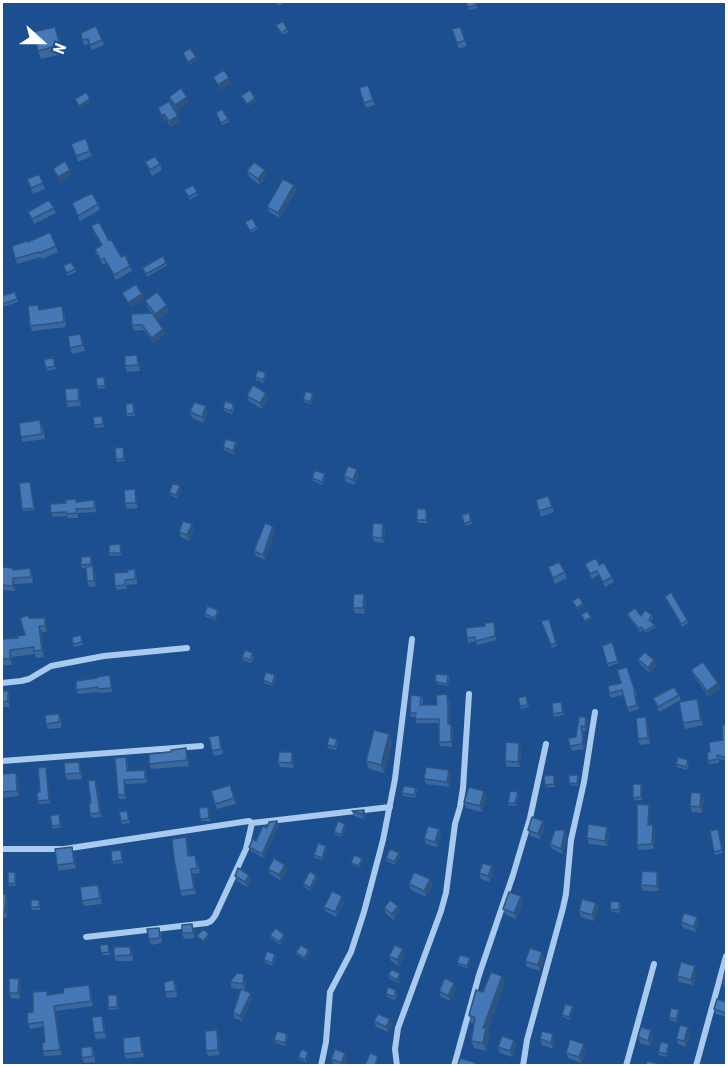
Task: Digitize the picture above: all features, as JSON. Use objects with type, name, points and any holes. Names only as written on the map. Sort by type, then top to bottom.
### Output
[{"type":"street","points":[[321,1065],[326,1042],[330,992],[351,952],[381,850],[395,779],[412,639]]},
{"type":"street","points":[[2,683],[29,679],[46,668],[104,656],[187,648]]},
{"type":"street","points":[[396,1065],[395,1049],[398,1028],[446,892],[455,824],[463,788],[469,694]]},
{"type":"street","points":[[523,1065],[527,1040],[564,901],[571,840],[596,711]]},
{"type":"street","points":[[454,1065],[479,975],[530,819],[546,744]]},
{"type":"street","points":[[2,761],[201,746]]},
{"type":"street","points":[[2,849],[64,849],[249,821],[252,823],[390,807]]},
{"type":"street","points":[[86,937],[211,921],[246,849],[252,823]]},
{"type":"street","points":[[696,1065],[726,956]]},
{"type":"street","points":[[626,1065],[654,964]]},
{"type":"building","points":[[466,2],[475,2],[476,5],[468,7]]},
{"type":"building","points":[[283,21],[287,29],[281,33],[276,25]]},
{"type":"building","points":[[96,26],[102,40],[90,45],[88,39],[82,40],[81,33]]},
{"type":"building","points":[[55,27],[60,45],[38,51],[33,32]]},
{"type":"building","points":[[460,27],[465,40],[457,43],[452,29]]},
{"type":"building","points":[[190,48],[196,57],[188,62],[183,53]]},
{"type":"building","points":[[224,70],[229,78],[218,85],[213,77]]},
{"type":"building","points":[[368,85],[373,100],[364,103],[359,88]]},
{"type":"building","points":[[181,88],[187,97],[175,105],[169,97]]},
{"type":"building","points":[[250,90],[255,98],[247,104],[241,96]]},
{"type":"building","points":[[86,92],[90,99],[79,106],[75,99]]},
{"type":"building","points":[[169,101],[178,116],[169,121],[164,114],[162,116],[158,108]]},
{"type":"building","points":[[222,109],[228,119],[221,123],[216,113]]},
{"type":"building","points":[[86,138],[90,151],[76,156],[71,144]]},
{"type":"building","points":[[155,156],[160,164],[150,170],[145,162]]},
{"type":"building","points":[[65,161],[70,170],[58,177],[53,169]]},
{"type":"building","points":[[254,162],[265,170],[258,179],[247,171]]},
{"type":"building","points":[[39,174],[43,183],[31,188],[27,179]]},
{"type":"building","points":[[283,179],[294,185],[278,213],[267,207]]},
{"type":"building","points":[[193,185],[197,192],[189,197],[184,190]]},
{"type":"building","points":[[92,193],[98,204],[78,216],[72,203]]},
{"type":"building","points":[[49,200],[54,208],[32,219],[28,212]]},
{"type":"building","points":[[252,218],[257,227],[250,231],[245,222]]},
{"type":"building","points":[[99,222],[109,241],[111,239],[121,257],[125,255],[130,266],[114,275],[104,258],[101,260],[95,249],[102,245],[91,226]]},
{"type":"building","points":[[50,232],[56,246],[40,253],[15,259],[12,246]]},
{"type":"building","points":[[163,256],[166,263],[146,274],[142,268]]},
{"type":"building","points":[[71,262],[75,269],[67,273],[63,266]]},
{"type":"building","points":[[136,284],[142,294],[128,303],[122,293]]},
{"type":"building","points":[[15,292],[17,299],[2,304],[2,296]]},
{"type":"building","points":[[157,292],[167,305],[155,314],[145,301]]},
{"type":"building","points":[[38,305],[39,310],[62,306],[64,322],[30,326],[28,306]]},
{"type":"building","points":[[152,313],[163,329],[152,338],[142,325],[132,325],[131,314]]},
{"type":"building","points":[[80,334],[83,345],[70,348],[68,336]]},
{"type":"building","points":[[137,355],[138,365],[125,366],[125,356]]},
{"type":"building","points":[[53,357],[55,366],[46,368],[44,360]]},
{"type":"building","points":[[258,370],[266,373],[263,380],[255,377]]},
{"type":"building","points":[[104,377],[105,386],[97,386],[96,378]]},
{"type":"building","points":[[253,385],[266,393],[260,403],[247,396]]},
{"type":"building","points":[[78,388],[79,401],[66,401],[65,389]]},
{"type":"building","points":[[306,391],[313,394],[310,402],[303,399]]},
{"type":"building","points":[[225,401],[234,404],[231,411],[223,408]]},
{"type":"building","points":[[194,402],[206,406],[202,417],[190,412]]},
{"type":"building","points":[[133,403],[134,413],[126,414],[126,404]]},
{"type":"building","points":[[102,416],[103,424],[94,425],[93,417]]},
{"type":"building","points":[[40,420],[42,434],[21,437],[19,423]]},
{"type":"building","points":[[226,439],[236,442],[233,451],[223,447]]},
{"type":"building","points":[[123,447],[124,459],[116,459],[115,448]]},
{"type":"building","points":[[348,466],[357,469],[353,480],[344,476]]},
{"type":"building","points":[[315,470],[325,474],[322,482],[312,478]]},
{"type":"building","points":[[30,482],[34,508],[22,509],[19,483]]},
{"type":"building","points":[[173,483],[180,486],[176,495],[169,493]]},
{"type":"building","points":[[135,489],[136,503],[125,503],[124,490]]},
{"type":"building","points":[[548,496],[552,507],[539,511],[536,500]]},
{"type":"building","points":[[76,499],[76,502],[94,500],[95,508],[76,509],[77,513],[51,513],[50,504],[66,503],[65,500]]},
{"type":"building","points":[[417,509],[426,509],[426,520],[417,520]]},
{"type":"building","points":[[469,513],[471,521],[464,524],[462,515]]},
{"type":"building","points":[[183,521],[192,524],[187,535],[179,532]]},
{"type":"building","points":[[265,523],[273,526],[263,555],[254,551]]},
{"type":"building","points":[[373,523],[383,524],[382,538],[372,537]]},
{"type":"building","points":[[120,544],[121,553],[109,553],[109,545]]},
{"type":"building","points":[[91,556],[91,564],[81,565],[81,557]]},
{"type":"building","points":[[596,558],[599,565],[604,563],[612,577],[603,582],[597,571],[590,574],[585,564]]},
{"type":"building","points":[[559,562],[565,572],[553,578],[548,567]]},
{"type":"building","points":[[93,566],[94,581],[87,581],[86,567]]},
{"type":"building","points":[[2,567],[13,568],[13,570],[30,568],[31,577],[13,578],[13,586],[2,585]]},
{"type":"building","points":[[135,569],[135,579],[125,580],[125,585],[115,586],[114,573]]},
{"type":"building","points":[[671,592],[687,620],[681,624],[665,597]]},
{"type":"building","points":[[354,594],[364,594],[363,608],[353,608]]},
{"type":"building","points":[[579,597],[583,603],[577,608],[572,601]]},
{"type":"building","points":[[207,606],[218,610],[215,618],[205,614]]},
{"type":"building","points":[[635,608],[641,616],[645,610],[652,615],[649,620],[655,625],[645,631],[641,627],[639,629],[627,614]]},
{"type":"building","points":[[587,611],[591,617],[585,621],[581,615]]},
{"type":"building","points":[[28,615],[29,618],[45,618],[45,626],[39,626],[42,650],[34,651],[34,647],[10,650],[10,659],[2,659],[2,639],[25,635],[20,618]]},
{"type":"building","points":[[549,619],[556,643],[551,645],[541,621]]},
{"type":"building","points":[[494,622],[495,636],[476,641],[475,637],[467,638],[466,628],[485,626],[485,623]]},
{"type":"building","points":[[81,635],[82,642],[73,644],[72,637]]},
{"type":"building","points":[[612,642],[618,661],[607,664],[602,646]]},
{"type":"building","points":[[245,650],[253,653],[250,660],[242,657]]},
{"type":"building","points":[[645,652],[654,660],[648,668],[638,659]]},
{"type":"building","points":[[703,662],[718,683],[707,691],[691,670]]},
{"type":"building","points":[[627,667],[637,705],[627,708],[622,690],[609,693],[608,686],[621,683],[617,670]]},
{"type":"building","points":[[266,672],[275,675],[272,684],[263,680]]},
{"type":"building","points":[[435,674],[448,675],[447,684],[436,682]]},
{"type":"building","points":[[110,675],[111,688],[76,690],[76,681]]},
{"type":"building","points":[[674,687],[679,695],[658,707],[653,698]]},
{"type":"building","points":[[2,691],[8,691],[8,701],[2,702]]},
{"type":"building","points":[[447,694],[451,742],[439,742],[439,719],[415,719],[416,713],[410,713],[411,695],[421,696],[420,705],[437,705],[436,695]]},
{"type":"building","points":[[526,696],[528,705],[520,706],[518,698]]},
{"type":"building","points":[[697,699],[701,720],[683,723],[679,702]]},
{"type":"building","points":[[561,702],[563,712],[553,714],[552,703]]},
{"type":"building","points":[[59,714],[59,722],[46,724],[45,715]]},
{"type":"building","points":[[579,717],[586,717],[585,727],[581,726],[582,744],[570,746],[568,738],[576,737]]},
{"type":"building","points":[[646,717],[648,738],[638,739],[636,718]]},
{"type":"building","points":[[722,725],[726,725],[726,758],[717,755],[718,759],[708,761],[709,742],[723,740]]},
{"type":"building","points":[[374,730],[389,734],[381,765],[366,761]]},
{"type":"building","points":[[219,735],[221,749],[212,751],[209,737]]},
{"type":"building","points":[[329,737],[337,739],[335,747],[327,745]]},
{"type":"building","points":[[506,742],[519,743],[518,762],[505,761]]},
{"type":"building","points":[[186,748],[187,760],[149,764],[149,754]]},
{"type":"building","points":[[279,752],[292,752],[292,763],[278,762]]},
{"type":"building","points":[[126,757],[127,771],[145,770],[145,779],[124,780],[125,795],[118,795],[115,758]]},
{"type":"building","points":[[678,757],[688,760],[686,767],[676,764]]},
{"type":"building","points":[[79,762],[80,773],[65,774],[64,763]]},
{"type":"building","points":[[46,767],[49,800],[38,801],[37,792],[40,792],[38,768]]},
{"type":"building","points":[[426,767],[449,770],[447,782],[424,779]]},
{"type":"building","points":[[16,773],[17,791],[2,792],[2,774]]},
{"type":"building","points":[[554,775],[554,784],[545,785],[544,776]]},
{"type":"building","points":[[569,775],[578,775],[577,784],[569,783]]},
{"type":"building","points":[[95,780],[100,813],[90,814],[88,781]]},
{"type":"building","points":[[633,784],[641,784],[641,797],[633,798]]},
{"type":"building","points":[[230,785],[234,798],[215,804],[211,791]]},
{"type":"building","points":[[404,786],[416,788],[414,795],[402,793]]},
{"type":"building","points":[[469,787],[484,791],[480,806],[464,802]]},
{"type":"building","points":[[510,791],[518,792],[515,803],[508,803]]},
{"type":"building","points":[[691,792],[701,793],[700,807],[690,806]]},
{"type":"building","points":[[637,804],[649,805],[648,825],[653,825],[652,844],[637,845]]},
{"type":"building","points":[[208,807],[209,818],[200,819],[199,808]]},
{"type":"building","points":[[364,810],[362,814],[352,811]]},
{"type":"building","points":[[127,811],[129,820],[121,821],[119,812]]},
{"type":"building","points":[[59,814],[60,825],[52,826],[50,816]]},
{"type":"building","points":[[532,817],[543,821],[538,834],[528,830]]},
{"type":"building","points":[[277,821],[262,854],[249,847],[253,839],[256,841],[263,826],[267,828],[269,822]]},
{"type":"building","points":[[338,821],[345,824],[341,835],[334,832]]},
{"type":"building","points":[[588,824],[607,827],[605,841],[587,838]]},
{"type":"building","points":[[428,826],[439,829],[435,842],[424,839]]},
{"type":"building","points":[[718,829],[722,850],[714,852],[710,831]]},
{"type":"building","points":[[555,830],[565,830],[561,849],[550,844]]},
{"type":"building","points":[[186,837],[188,856],[195,855],[197,868],[191,869],[194,889],[180,891],[172,839]]},
{"type":"building","points":[[318,843],[326,846],[322,858],[314,855]]},
{"type":"building","points":[[72,847],[74,863],[57,865],[55,849]]},
{"type":"building","points":[[390,849],[399,853],[394,862],[386,858]]},
{"type":"building","points":[[121,850],[122,860],[112,862],[111,851]]},
{"type":"building","points":[[354,855],[362,858],[359,866],[351,863]]},
{"type":"building","points":[[274,858],[285,865],[279,875],[268,869]]},
{"type":"building","points":[[483,863],[492,866],[488,876],[479,873]]},
{"type":"building","points":[[238,868],[249,875],[245,882],[235,876]]},
{"type":"building","points":[[310,871],[316,876],[310,888],[303,884]]},
{"type":"building","points":[[642,871],[657,872],[657,886],[641,885]]},
{"type":"building","points":[[8,872],[15,872],[15,884],[8,883]]},
{"type":"building","points":[[414,872],[430,879],[424,891],[409,884]]},
{"type":"building","points":[[98,885],[100,898],[82,901],[80,887]]},
{"type":"building","points":[[332,891],[342,896],[335,912],[324,907]]},
{"type":"building","points":[[509,892],[521,896],[514,913],[503,909]]},
{"type":"building","points":[[2,894],[6,894],[5,912],[2,912]]},
{"type":"building","points":[[582,899],[596,903],[592,915],[579,911]]},
{"type":"building","points":[[31,900],[39,900],[39,907],[31,907]]},
{"type":"building","points":[[390,900],[398,906],[392,914],[384,908]]},
{"type":"building","points":[[611,901],[620,902],[618,910],[610,909]]},
{"type":"building","points":[[684,913],[697,917],[694,927],[681,922]]},
{"type":"building","points":[[192,924],[193,933],[182,933],[182,925]]},
{"type":"building","points":[[159,928],[160,938],[149,939],[147,929]]},
{"type":"building","points":[[276,928],[284,935],[279,942],[270,935]]},
{"type":"building","points":[[203,929],[209,934],[203,941],[197,936]]},
{"type":"building","points":[[108,944],[109,952],[101,953],[100,945]]},
{"type":"building","points":[[301,945],[309,950],[304,958],[296,952]]},
{"type":"building","points":[[395,945],[403,949],[397,960],[389,956]]},
{"type":"building","points":[[114,947],[130,947],[131,955],[114,956]]},
{"type":"building","points":[[530,948],[542,952],[538,965],[525,961]]},
{"type":"building","points":[[267,951],[275,954],[272,963],[264,960]]},
{"type":"building","points":[[460,955],[470,958],[467,966],[457,963]]},
{"type":"building","points":[[681,962],[695,966],[691,980],[677,976]]},
{"type":"building","points":[[392,969],[400,974],[397,980],[388,975]]},
{"type":"building","points":[[491,972],[502,976],[483,1028],[486,1028],[483,1043],[471,1041],[475,1018],[469,1015],[476,990],[483,992]]},
{"type":"building","points":[[237,973],[244,974],[243,984],[230,982]]},
{"type":"building","points":[[9,978],[19,979],[18,993],[9,993]]},
{"type":"building","points":[[445,978],[454,983],[448,996],[439,991]]},
{"type":"building","points":[[174,980],[175,991],[165,992],[164,982]]},
{"type":"building","points":[[89,985],[91,1001],[54,1006],[60,1050],[43,1051],[42,1043],[45,1042],[43,1022],[28,1024],[27,1013],[33,1012],[33,992],[47,991],[47,995],[63,993],[64,988]]},
{"type":"building","points":[[388,987],[396,990],[394,997],[386,994]]},
{"type":"building","points":[[241,989],[251,993],[240,1016],[233,1013]]},
{"type":"building","points":[[108,995],[117,995],[117,1007],[108,1007]]},
{"type":"building","points":[[717,999],[726,1002],[726,1013],[714,1009]]},
{"type":"building","points":[[565,1004],[573,1006],[569,1017],[562,1015]]},
{"type":"building","points":[[671,1008],[679,1010],[676,1019],[669,1017]]},
{"type":"building","points":[[378,1014],[390,1019],[386,1027],[374,1021]]},
{"type":"building","points":[[102,1016],[104,1032],[94,1033],[92,1017]]},
{"type":"building","points":[[680,1025],[688,1027],[684,1041],[676,1039]]},
{"type":"building","points":[[641,1027],[651,1030],[648,1041],[638,1037]]},
{"type":"building","points":[[217,1030],[218,1050],[206,1051],[205,1031]]},
{"type":"building","points":[[277,1031],[287,1034],[285,1043],[274,1040]]},
{"type":"building","points":[[542,1031],[553,1034],[551,1043],[540,1039]]},
{"type":"building","points":[[140,1036],[142,1052],[124,1054],[123,1038]]},
{"type":"building","points":[[502,1036],[514,1040],[510,1051],[498,1047]]},
{"type":"building","points":[[570,1039],[584,1044],[579,1057],[566,1053]]},
{"type":"building","points":[[661,1042],[669,1044],[666,1054],[658,1052]]},
{"type":"building","points":[[92,1046],[93,1056],[82,1058],[81,1048]]},
{"type":"building","points":[[302,1049],[308,1052],[305,1060],[298,1057]]},
{"type":"building","points":[[335,1049],[345,1053],[341,1063],[331,1059]]},
{"type":"building","points":[[370,1053],[378,1056],[375,1065],[365,1065]]},
{"type":"building","points":[[460,1058],[476,1063],[475,1065],[458,1065]]},
{"type":"building","points":[[647,1061],[655,1063],[646,1065]]}]
